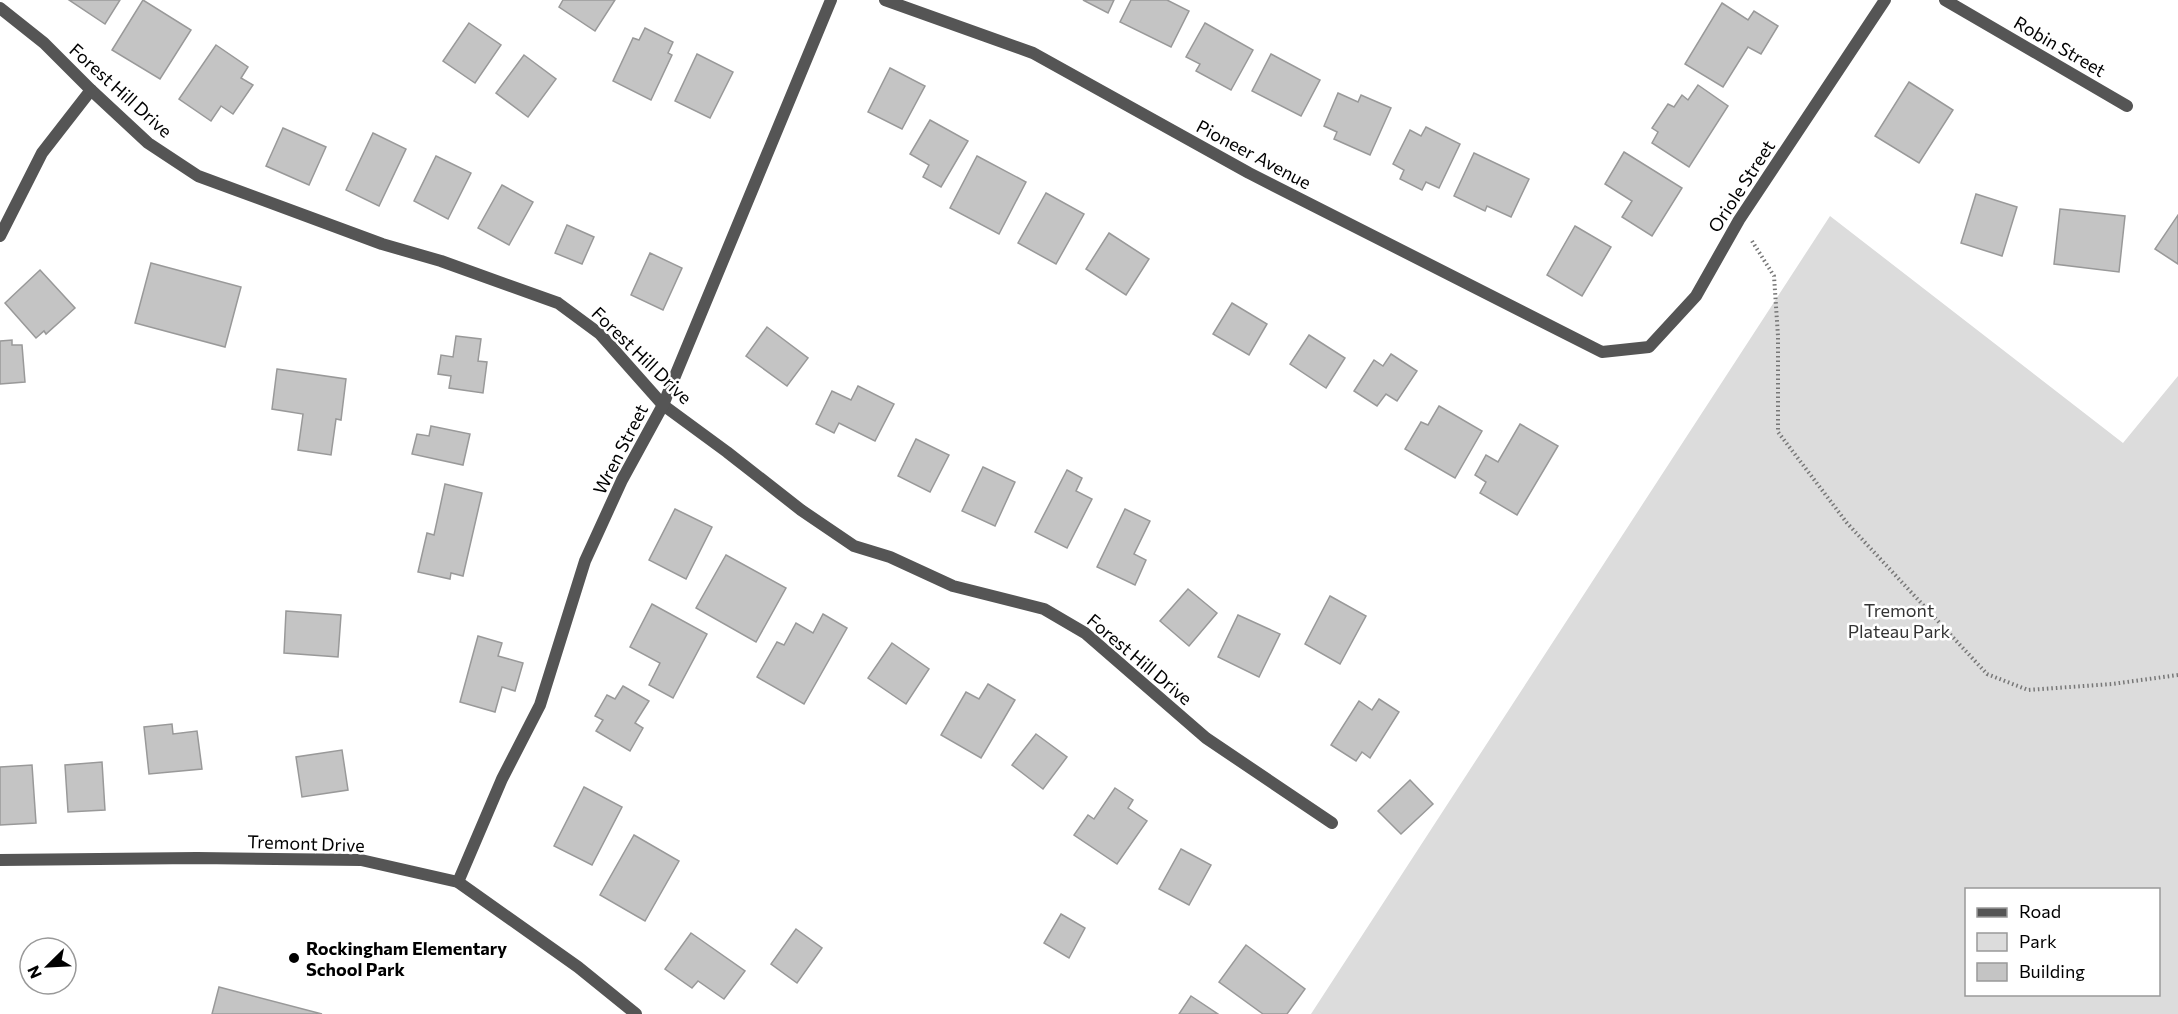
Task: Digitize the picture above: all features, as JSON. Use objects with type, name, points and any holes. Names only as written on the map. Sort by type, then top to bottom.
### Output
[{"type":"street","name":"Wren Street","points":[[458,882],[502,779],[540,705],[585,561],[622,480],[663,405],[831,0]]},
{"type":"street","name":"Pioneer Avenue","points":[[885,0],[1033,53],[1249,173],[1602,352]]},
{"type":"street","name":"Oriole Street","points":[[1602,352],[1649,347],[1696,296],[1739,220],[1885,0]]},
{"type":"street","name":"Robin Street","points":[[1945,0],[2127,106]]},
{"type":"street","name":"Forest Hill Drive","points":[[0,8],[44,43],[148,143],[198,176],[382,244],[441,261],[558,303],[600,334],[663,405],[801,510],[854,546],[890,557],[953,586],[1044,609],[1085,633],[1206,738],[1332,823]]},
{"type":"street","points":[[0,236],[42,153],[91,90]]},
{"type":"street","name":"Tremont Drive","points":[[0,860],[196,858],[361,860],[458,882],[578,967],[636,1014]]},
{"type":"path","points":[[1739,220],[1774,276],[1778,336],[1778,432],[1847,523],[1986,674],[2028,690],[2112,684],[2178,675]]},
{"type":"green space","name":"Tremont Plateau Park","points":[[1830,216],[2123,443],[2178,376],[2178,1014],[1311,1014]]},
{"type":"building","points":[[69,0],[120,0],[105,24]]},
{"type":"building","points":[[143,0],[191,30],[160,79],[112,50]]},
{"type":"building","points":[[563,0],[615,0],[595,31],[559,7]]},
{"type":"building","points":[[1083,0],[1114,0],[1108,13]]},
{"type":"building","points":[[1131,0],[1167,0],[1189,11],[1171,47],[1120,22]]},
{"type":"building","points":[[1722,3],[1748,20],[1754,11],[1778,26],[1761,54],[1748,47],[1723,87],[1685,64]]},
{"type":"building","points":[[469,23],[501,45],[475,83],[443,61]]},
{"type":"building","points":[[1205,23],[1253,50],[1231,90],[1196,71],[1200,64],[1186,57]]},
{"type":"building","points":[[645,28],[673,42],[668,53],[672,55],[651,100],[613,81],[633,38],[639,40]]},
{"type":"building","points":[[216,45],[248,67],[241,78],[253,85],[233,114],[221,106],[211,121],[179,99]]},
{"type":"building","points":[[697,54],[733,72],[710,118],[675,101]]},
{"type":"building","points":[[1271,54],[1320,80],[1301,116],[1252,91]]},
{"type":"building","points":[[524,55],[556,79],[528,117],[496,93]]},
{"type":"building","points":[[890,68],[925,86],[902,129],[868,112]]},
{"type":"building","points":[[1909,82],[1953,110],[1919,163],[1875,136]]},
{"type":"building","points":[[1698,85],[1728,106],[1689,167],[1652,143],[1658,132],[1652,128],[1668,104],[1674,107],[1682,95],[1688,100]]},
{"type":"building","points":[[1338,93],[1358,102],[1361,95],[1391,108],[1370,155],[1334,139],[1337,132],[1324,126]]},
{"type":"building","points":[[930,120],[968,141],[941,187],[923,177],[929,165],[910,154]]},
{"type":"building","points":[[1426,127],[1460,144],[1439,188],[1426,182],[1422,190],[1400,179],[1404,170],[1393,164],[1410,130],[1421,136]]},
{"type":"building","points":[[283,128],[326,147],[309,185],[266,166]]},
{"type":"building","points":[[373,133],[406,149],[379,206],[346,190]]},
{"type":"building","points":[[1624,152],[1682,188],[1652,236],[1622,217],[1632,201],[1605,184]]},
{"type":"building","points":[[1474,153],[1529,179],[1511,217],[1487,206],[1485,211],[1454,196]]},
{"type":"building","points":[[436,156],[471,173],[448,219],[414,201]]},
{"type":"building","points":[[977,156],[1026,182],[999,234],[950,208]]},
{"type":"building","points":[[502,185],[533,202],[509,245],[478,228]]},
{"type":"building","points":[[1046,193],[1084,214],[1056,264],[1018,243]]},
{"type":"building","points":[[1976,194],[2017,207],[2002,256],[1961,243]]},
{"type":"building","points":[[2060,209],[2125,216],[2119,272],[2054,264]]},
{"type":"building","points":[[2178,215],[2178,264],[2155,249]]},
{"type":"building","points":[[567,225],[594,237],[582,264],[555,253]]},
{"type":"building","points":[[1575,226],[1611,247],[1582,296],[1547,275]]},
{"type":"building","points":[[1109,233],[1149,259],[1126,295],[1086,269]]},
{"type":"building","points":[[650,253],[682,268],[663,310],[631,295]]},
{"type":"building","points":[[151,263],[241,287],[225,347],[135,323]]},
{"type":"building","points":[[40,270],[75,308],[46,334],[44,331],[36,338],[5,303]]},
{"type":"building","points":[[1232,303],[1267,324],[1249,355],[1213,334]]},
{"type":"building","points":[[767,327],[808,358],[787,386],[746,356]]},
{"type":"building","points":[[1309,335],[1345,358],[1326,388],[1290,364]]},
{"type":"building","points":[[456,336],[481,339],[478,361],[487,362],[483,393],[449,388],[451,376],[438,374],[441,355],[453,357]]},
{"type":"building","points":[[12,340],[12,345],[22,345],[25,382],[0,384],[0,341]]},
{"type":"building","points":[[1391,354],[1417,371],[1397,401],[1386,394],[1377,406],[1354,391],[1374,360],[1383,366]]},
{"type":"building","points":[[277,369],[346,379],[341,420],[336,419],[331,455],[298,450],[303,414],[272,409]]},
{"type":"building","points":[[858,386],[894,404],[875,441],[839,423],[834,433],[816,424],[832,391],[851,400]]},
{"type":"building","points":[[1439,406],[1482,431],[1455,478],[1405,449],[1421,422],[1428,425]]},
{"type":"building","points":[[1520,424],[1558,446],[1517,515],[1480,493],[1486,482],[1475,475],[1486,455],[1498,462]]},
{"type":"building","points":[[431,426],[470,434],[463,465],[412,454],[417,434],[429,436]]},
{"type":"building","points":[[916,439],[949,455],[930,492],[898,476]]},
{"type":"building","points":[[983,467],[1015,482],[995,526],[962,511]]},
{"type":"building","points":[[1067,470],[1082,478],[1076,491],[1092,499],[1067,548],[1035,532]]},
{"type":"building","points":[[445,484],[482,493],[463,576],[451,573],[450,579],[418,572],[427,533],[434,535]]},
{"type":"building","points":[[675,509],[712,527],[686,579],[649,560]]},
{"type":"building","points":[[1125,509],[1150,521],[1134,554],[1146,560],[1135,585],[1097,567]]},
{"type":"building","points":[[726,555],[786,588],[756,642],[696,608]]},
{"type":"building","points":[[1188,589],[1217,613],[1189,646],[1160,621]]},
{"type":"building","points":[[1330,596],[1366,616],[1340,664],[1305,644]]},
{"type":"building","points":[[652,604],[707,634],[673,698],[649,685],[660,663],[630,647]]},
{"type":"building","points":[[286,611],[341,615],[338,657],[284,653]]},
{"type":"building","points":[[823,614],[847,628],[804,704],[757,677],[777,642],[784,645],[796,623],[813,633]]},
{"type":"building","points":[[1238,615],[1280,634],[1259,677],[1218,657]]},
{"type":"building","points":[[478,636],[502,643],[498,656],[523,663],[515,691],[502,687],[495,712],[460,702]]},
{"type":"building","points":[[892,643],[929,669],[906,704],[868,678]]},
{"type":"building","points":[[988,684],[1015,700],[981,758],[941,735],[966,692],[979,699]]},
{"type":"building","points":[[623,686],[649,701],[635,723],[643,728],[630,751],[596,731],[603,720],[595,716],[607,695],[615,699]]},
{"type":"building","points":[[1379,699],[1399,712],[1370,758],[1362,752],[1356,761],[1331,745],[1359,701],[1372,710]]},
{"type":"building","points":[[172,724],[173,734],[197,731],[202,769],[149,774],[144,727]]},
{"type":"building","points":[[1036,734],[1067,757],[1043,789],[1012,765]]},
{"type":"building","points":[[342,750],[348,790],[302,797],[296,757]]},
{"type":"building","points":[[102,762],[105,810],[68,812],[65,765]]},
{"type":"building","points":[[32,765],[36,823],[0,825],[0,767]]},
{"type":"building","points":[[1410,780],[1433,804],[1401,834],[1378,811]]},
{"type":"building","points":[[584,787],[622,807],[592,865],[554,846]]},
{"type":"building","points":[[1115,788],[1133,800],[1128,808],[1147,821],[1117,864],[1074,835],[1088,815],[1094,819]]},
{"type":"building","points":[[634,835],[679,861],[645,921],[600,895]]},
{"type":"building","points":[[1181,849],[1211,865],[1189,905],[1159,889]]},
{"type":"building","points":[[1061,914],[1085,928],[1069,958],[1044,943]]},
{"type":"building","points":[[796,929],[822,948],[797,983],[771,964]]},
{"type":"building","points":[[691,933],[745,971],[724,999],[698,981],[692,988],[665,969]]},
{"type":"building","points":[[1246,945],[1305,989],[1287,1014],[1263,1014],[1219,982]]},
{"type":"building","points":[[219,987],[322,1014],[212,1014]]},
{"type":"building","points":[[1191,996],[1218,1014],[1179,1014]]},
{"type":"place","name":"Rockingham Elementary School Park","points":[[294,958]]}]
